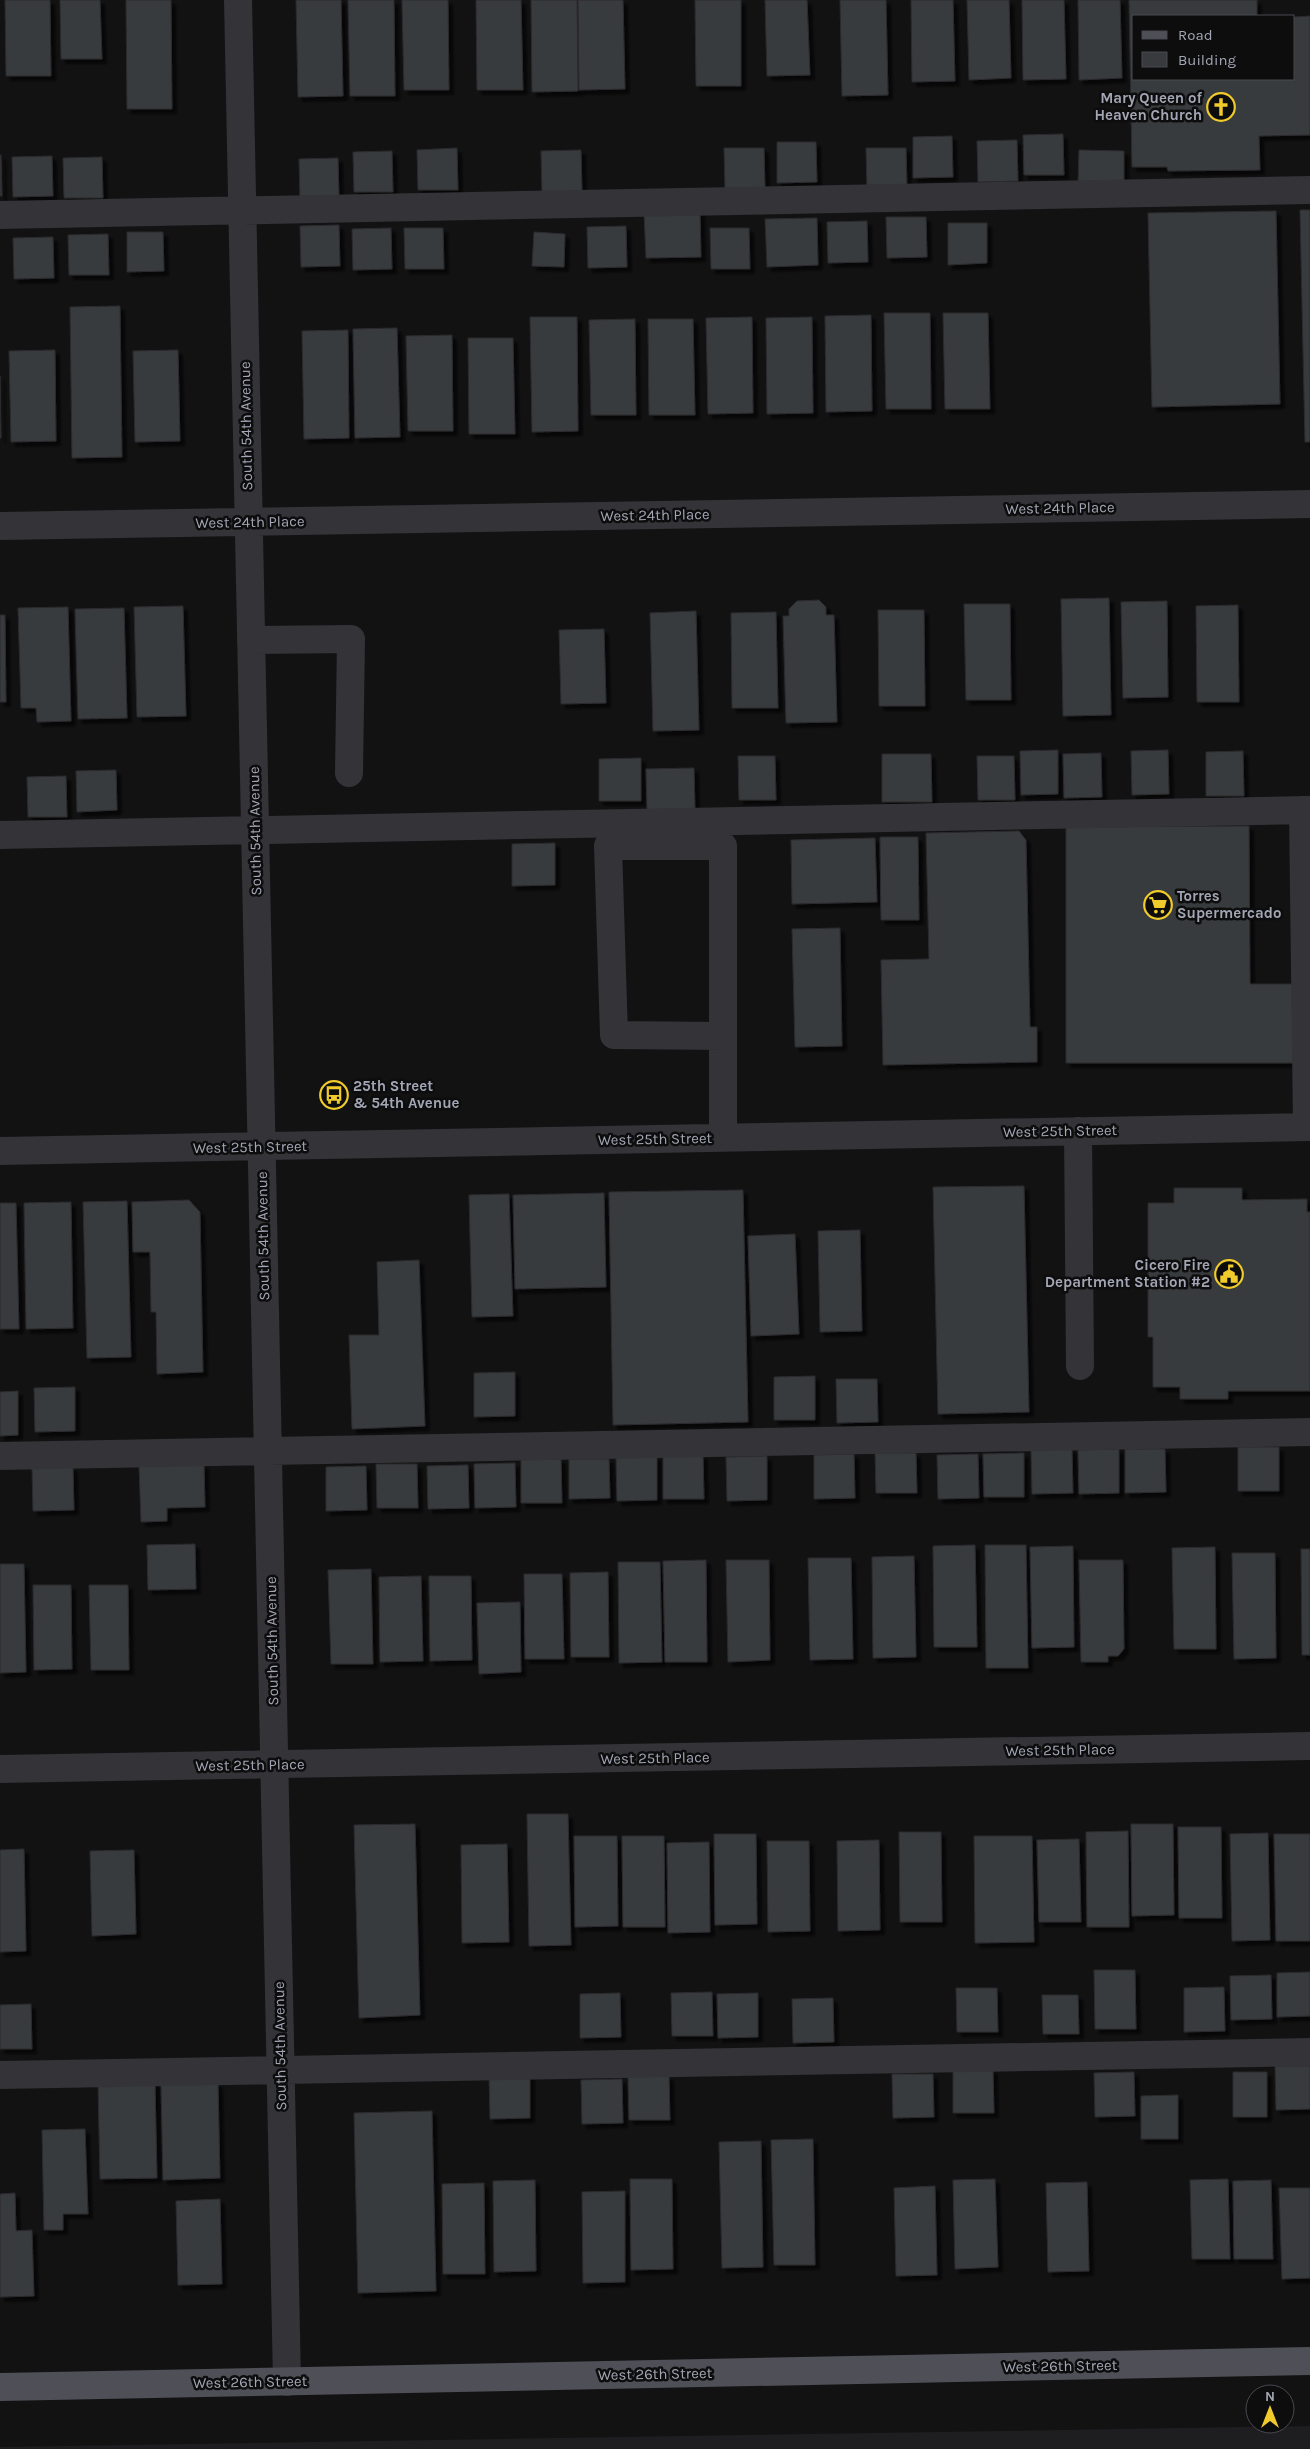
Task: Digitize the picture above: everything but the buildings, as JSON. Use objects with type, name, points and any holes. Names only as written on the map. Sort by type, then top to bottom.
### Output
[{"type":"main road","name":"West 26th Street","points":[[0,2387],[1310,2361]]},
{"type":"street","name":"South 54th Avenue","points":[[238,0],[287,2382]]},
{"type":"street","points":[[0,215],[1310,190]]},
{"type":"street","name":"West 24th Place","points":[[0,526],[1310,504]]},
{"type":"street","points":[[251,640],[351,639],[349,773]]},
{"type":"street","points":[[0,835],[1306,810],[1308,1127]]},
{"type":"street","points":[[723,1036],[614,1035],[608,846],[723,846],[723,1036],[723,1137]]},
{"type":"street","name":"West 25th Street","points":[[0,1151],[1308,1127]]},
{"type":"street","points":[[1078,1131],[1080,1366]]},
{"type":"street","points":[[0,1456],[1310,1432]]},
{"type":"street","name":"West 25th Place","points":[[0,1769],[1310,1746]]},
{"type":"street","points":[[0,2075],[1310,2052]]},
{"type":"shaded area","points":[[1295,2426],[1310,2426],[1310,2449],[0,2449],[0,2447],[1245,2427],[1245,2434],[1295,2434]]},
{"type":"place","name":"Mary Queen of Heaven Church","points":[[1221,107]]},
{"type":"place","name":"Torres Supermercado","points":[[1158,905]]},
{"type":"place","name":"25th Street & 54th Avenue","points":[[334,1095]]},
{"type":"place","name":"Cicero Fire Department Station #2","points":[[1229,1274]]}]
